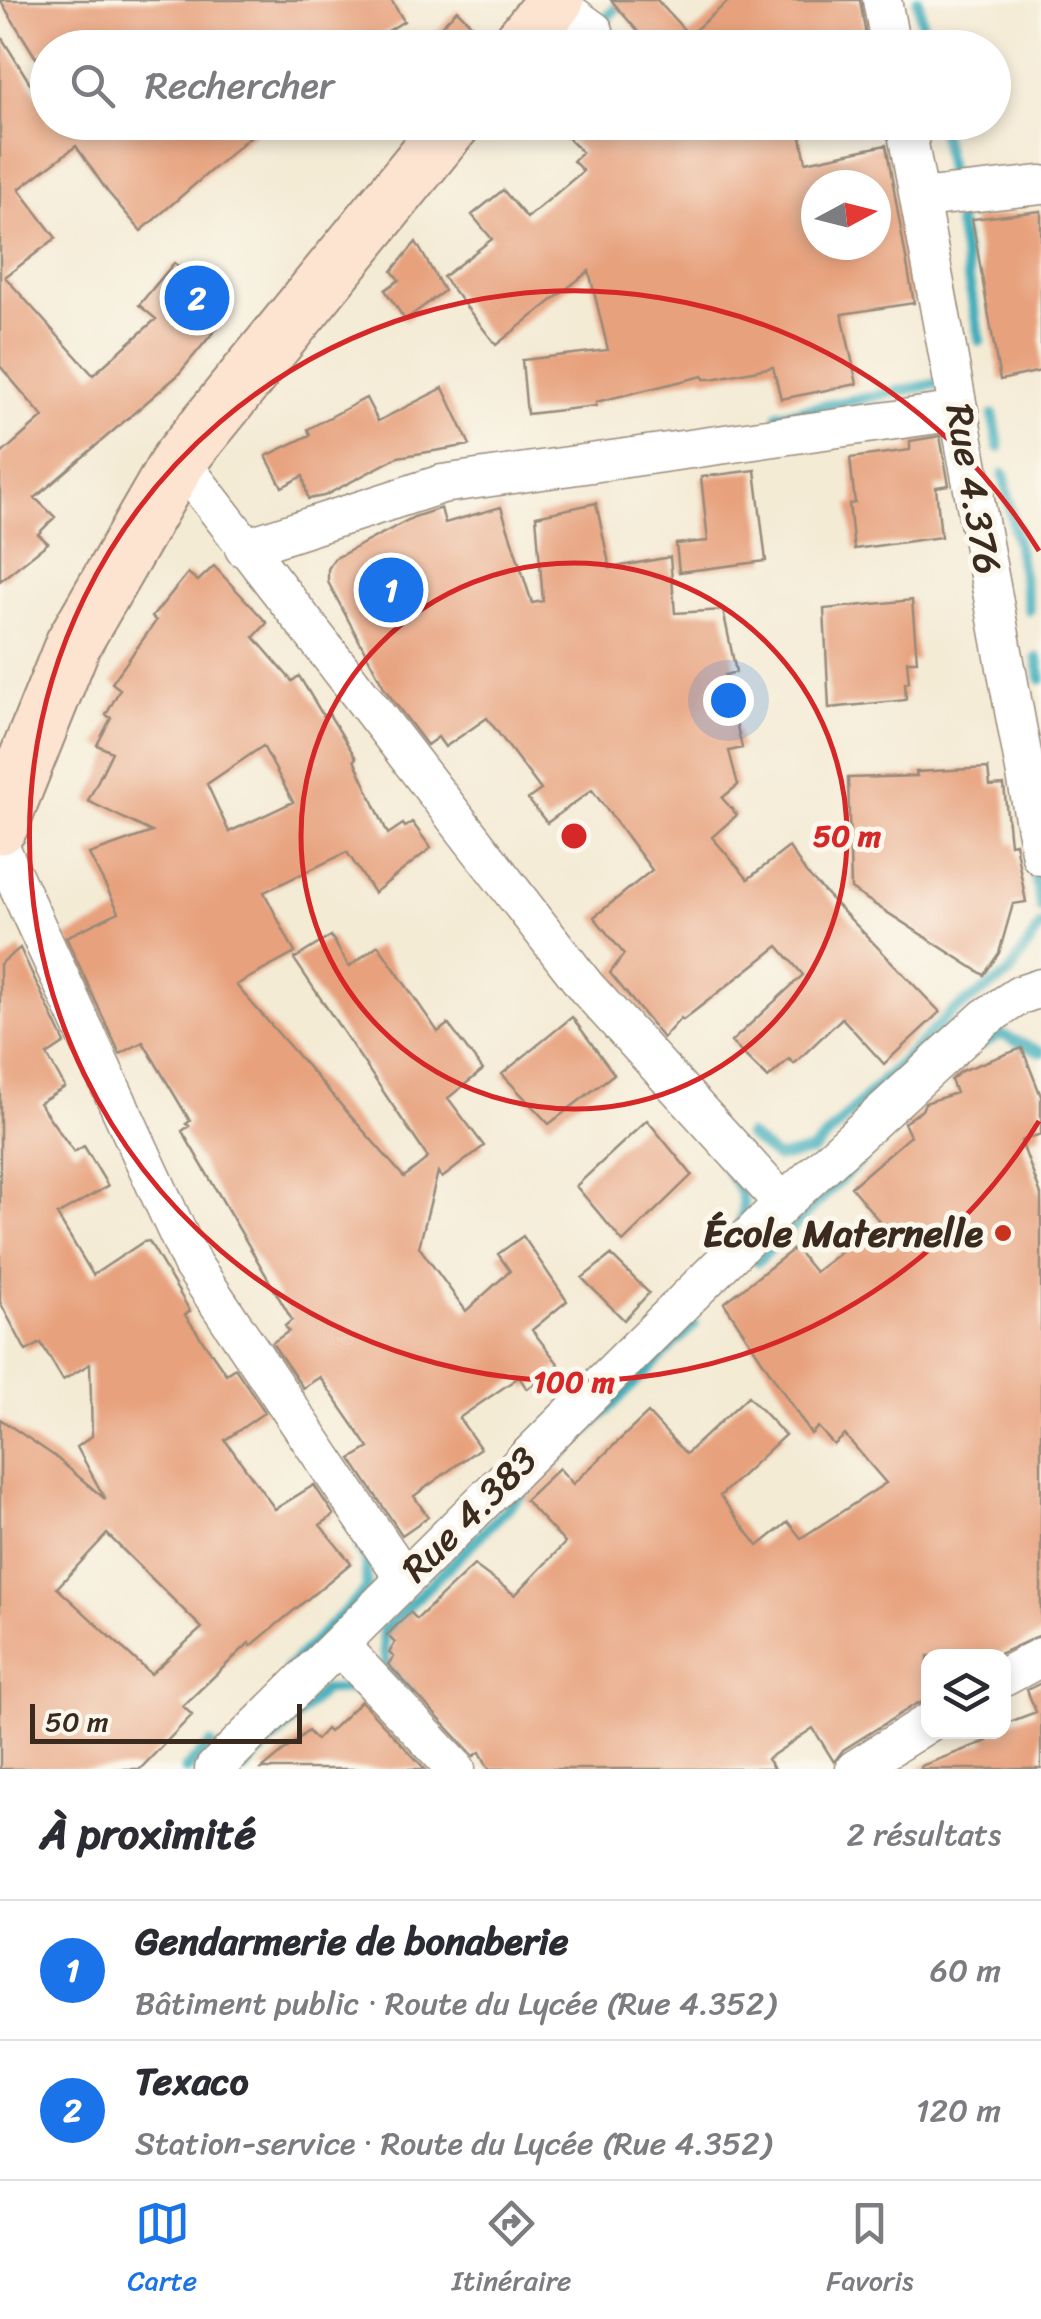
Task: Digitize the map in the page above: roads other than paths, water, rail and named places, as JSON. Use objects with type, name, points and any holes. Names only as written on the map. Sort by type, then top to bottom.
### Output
[{"type":"main road","points":[[542,30],[568,11]]},
{"type":"main road","points":[[0,826],[73,644],[210,401],[355,216],[435,140]]},
{"type":"street","points":[[882,0],[888,30]]},
{"type":"street","name":"Rue 4.376","points":[[909,140],[1041,856]]},
{"type":"street","points":[[920,198],[1041,185]]},
{"type":"street","points":[[244,548],[442,484],[959,411]]},
{"type":"street","points":[[180,460],[586,988],[783,1204]]},
{"type":"street","points":[[0,847],[192,1264],[404,1578]]},
{"type":"street","name":"Rue 4.383","points":[[214,1769],[783,1204],[985,1018],[1020,995],[1041,988]]},
{"type":"street","points":[[340,1646],[456,1769]]},
{"type":"street","points":[[1011,1673],[1041,1657]]},
{"type":"street","points":[[855,1769],[921,1728]]},
{"type":"waterway","points":[[601,24],[624,0]]},
{"type":"waterway","points":[[918,0],[923,30]]},
{"type":"waterway","points":[[943,140],[950,179]]},
{"type":"waterway","points":[[958,222],[980,341]]},
{"type":"waterway","points":[[778,415],[945,382]]},
{"type":"waterway","points":[[993,415],[999,447]]},
{"type":"waterway","points":[[1004,474],[1029,610]]},
{"type":"waterway","points":[[1037,658],[1041,679]]},
{"type":"waterway","points":[[1032,858],[1041,908]]},
{"type":"waterway","points":[[748,1135],[777,1158],[812,1151],[952,1012],[1009,974],[1041,925]]},
{"type":"waterway","points":[[977,1047],[1000,1034],[1041,1052]]},
{"type":"waterway","points":[[757,1262],[903,1118]]},
{"type":"waterway","points":[[722,1162],[742,1197],[741,1220]]},
{"type":"waterway","points":[[411,1691],[386,1663],[383,1631],[694,1324]]},
{"type":"waterway","points":[[287,1669],[367,1590],[366,1558],[359,1549]]},
{"type":"waterway","points":[[243,1769],[324,1690],[357,1689],[364,1695]]},
{"type":"waterway","points":[[186,1769],[211,1744]]},
{"type":"place","name":"Texaco","points":[[197,298]]},
{"type":"place","name":"Gendarmerie de bonaberie","points":[[391,590]]},
{"type":"place","name":"École Maternelle","points":[[1003,1233]]}]
